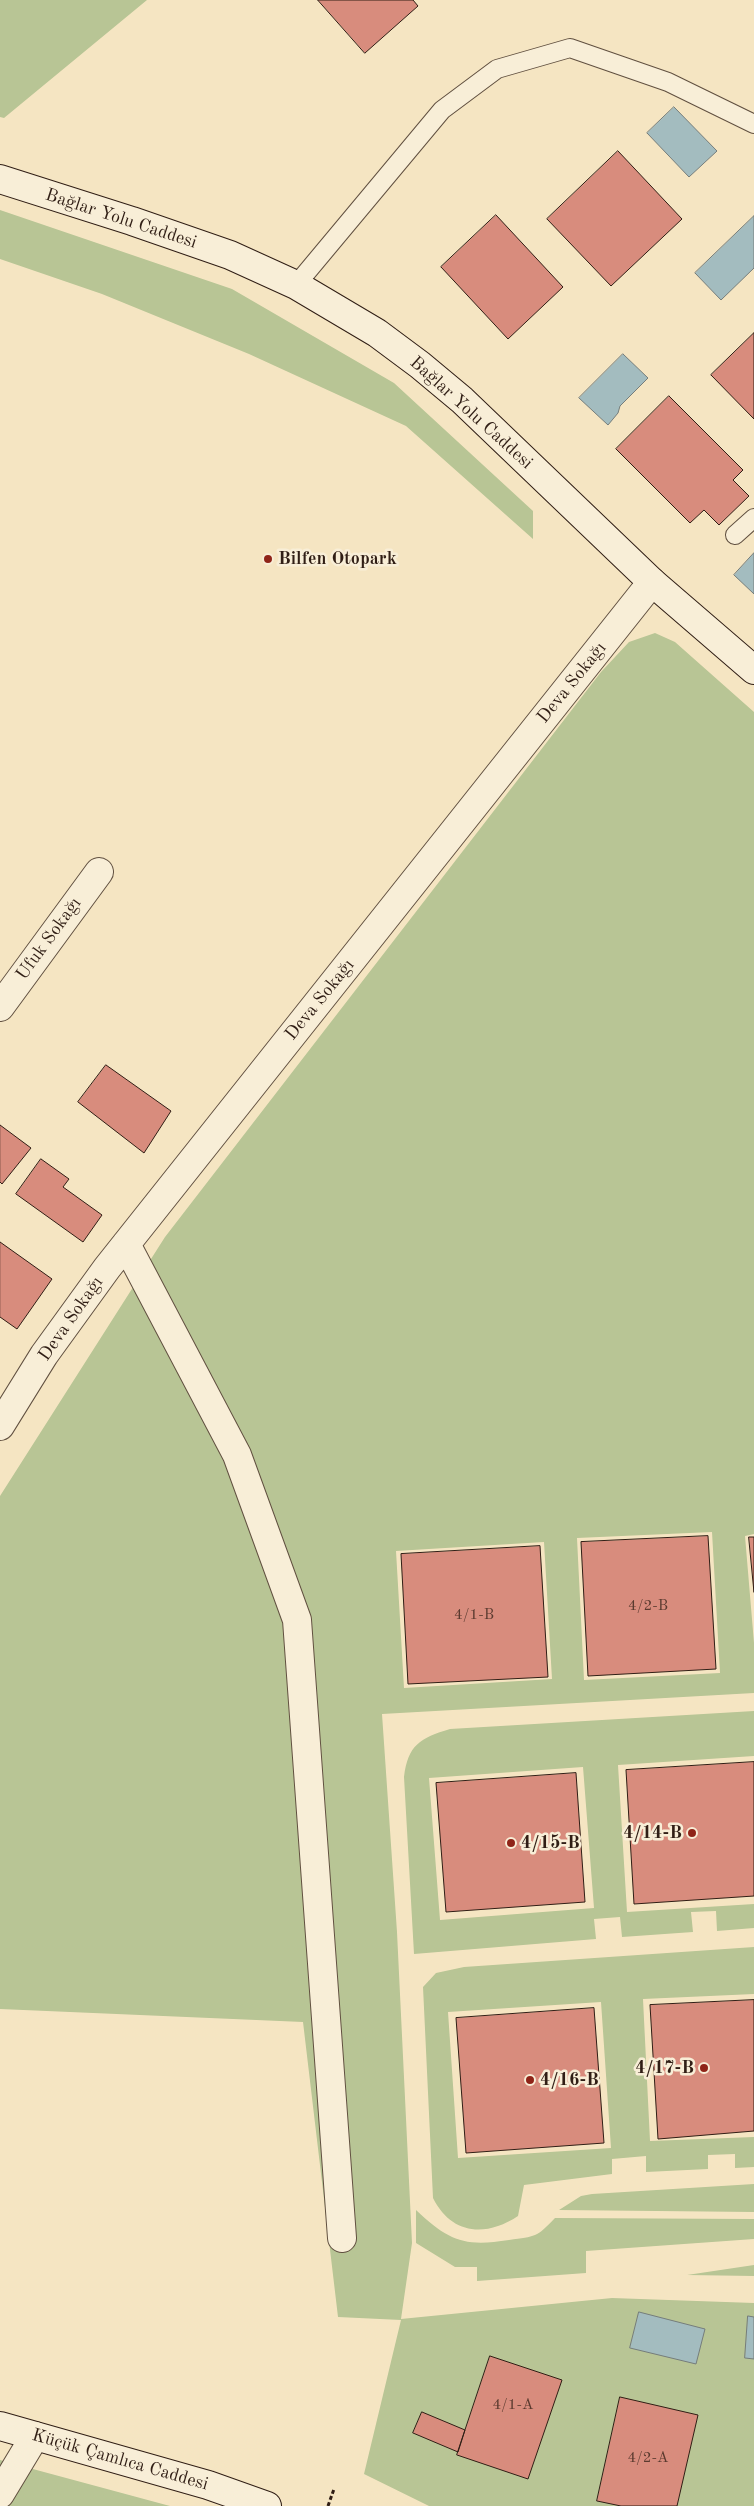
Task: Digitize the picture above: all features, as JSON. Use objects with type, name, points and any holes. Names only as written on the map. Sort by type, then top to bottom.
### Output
[{"type":"street","name":"Bağlar Yolu Caddesi","points":[[0,179],[221,252],[296,284],[377,333],[462,400],[652,582],[754,670]]},
{"type":"street","name":"Deva Sokağı","points":[[0,1426],[44,1355],[126,1244],[652,582]]},
{"type":"street","name":"Ufuk Sokağı","points":[[0,1007],[99,872]]},
{"type":"street","points":[[126,1244],[237,1455],[297,1620],[342,2238]]},
{"type":"street","name":"Küçük Çamlıca Caddesi","points":[[0,2426],[208,2485],[267,2506]]},
{"type":"street","points":[[0,2494],[35,2436]]},
{"type":"lane","points":[[296,284],[442,110],[497,70],[570,48],[668,82],[754,124]]},
{"type":"lane","points":[[736,535],[754,518]]},
{"type":"path","points":[[328,2506],[334,2488]]},
{"type":"green space","points":[[0,0],[147,0],[4,118],[0,117]]},
{"type":"green space","points":[[0,210],[232,289],[394,383],[533,511],[533,539],[406,426],[249,354],[102,294],[0,259]]},
{"type":"green space","points":[[655,633],[675,642],[754,712],[754,1534],[745,1536],[754,1643],[754,1693],[382,1714],[397,1932],[412,2243],[401,2319],[612,2298],[754,2303],[754,2506],[429,2506],[364,2474],[401,2320],[338,2317],[303,2022],[0,2009],[0,1496],[165,1237],[601,672],[629,642]],"holes":[[[712,1532],[720,1673],[584,1680],[577,1538]],[[544,1542],[552,1679],[404,1688],[396,1551]]]},
{"type":"green space","points":[[754,1711],[754,1756],[618,1765],[627,1912],[754,1904],[754,1928],[717,1931],[716,1911],[691,1912],[693,1932],[622,1937],[620,1917],[594,1919],[596,1939],[414,1954],[404,1777],[409,1757],[417,1744],[450,1729]],"holes":[[[583,1767],[594,1908],[440,1920],[429,1778]]]},
{"type":"green space","points":[[754,1947],[754,1994],[643,1999],[650,2141],[754,2137],[754,2167],[735,2168],[735,2154],[708,2155],[708,2169],[646,2172],[646,2156],[612,2159],[612,2174],[524,2185],[518,2216],[493,2228],[470,2229],[449,2219],[440,2210],[433,2198],[423,1987],[436,1973],[464,1967]],"holes":[[[601,2002],[611,2148],[458,2158],[448,2012]]]},
{"type":"green space","points":[[754,2184],[754,2212],[559,2210],[581,2196],[592,2194]]},
{"type":"green space","points":[[416,2210],[438,2229],[448,2235],[468,2242],[493,2242],[530,2237],[539,2233],[555,2218],[754,2219],[754,2239],[586,2251],[586,2273],[477,2281],[477,2267],[455,2267],[416,2243]]},
{"type":"green space","points":[[754,2265],[754,2276],[687,2275]]},
{"type":"green space","points":[[0,2460],[18,2465],[170,2506],[0,2506]]},
{"type":"water","points":[[674,107],[717,151],[689,177],[647,133]]},
{"type":"water","points":[[754,216],[754,268],[721,300],[695,273]]},
{"type":"water","points":[[623,354],[648,378],[620,406],[618,413],[608,425],[579,398]]},
{"type":"water","points":[[754,553],[754,594],[734,575]]},
{"type":"water","points":[[639,2312],[705,2329],[696,2364],[630,2348]]},
{"type":"water","points":[[748,2316],[754,2317],[754,2359],[745,2358]]},
{"type":"building","points":[[318,0],[413,0],[418,6],[365,53]]},
{"type":"building","points":[[618,151],[682,219],[611,286],[547,219]]},
{"type":"building","points":[[496,215],[563,287],[508,339],[441,267]]},
{"type":"building","points":[[754,333],[754,419],[711,375]]},
{"type":"building","points":[[669,396],[743,470],[733,480],[749,496],[719,525],[704,510],[690,523],[616,449]]},
{"type":"building","points":[[106,1065],[171,1111],[144,1153],[78,1102]]},
{"type":"building","points":[[0,1125],[31,1148],[2,1184],[0,1182]]},
{"type":"building","points":[[41,1159],[69,1179],[63,1187],[102,1215],[83,1242],[16,1194]]},
{"type":"building","points":[[0,1242],[52,1279],[17,1329],[0,1317]]},
{"type":"building","points":[[708,1536],[716,1669],[588,1676],[581,1542]]},
{"type":"building","points":[[749,1537],[754,1537],[754,1592]]},
{"type":"building","points":[[540,1546],[548,1677],[408,1684],[401,1554]]},
{"type":"building","name":"4/14-B","points":[[754,1762],[754,1896],[634,1904],[626,1770]]},
{"type":"building","name":"4/15-B","points":[[576,1773],[585,1902],[446,1912],[436,1783]]},
{"type":"building","name":"4/17-B","points":[[754,2000],[754,2131],[658,2139],[650,2005]]},
{"type":"building","name":"4/16-B","points":[[594,2008],[604,2143],[466,2153],[456,2018]]},
{"type":"building","points":[[490,2356],[562,2380],[528,2479],[457,2455]]},
{"type":"building","points":[[620,2397],[698,2415],[677,2506],[621,2506],[597,2501]]},
{"type":"building","points":[[422,2412],[465,2430],[458,2452],[413,2433]]},
{"type":"place","name":"Bilfen Otopark","points":[[268,559]]},
{"type":"place","name":"4/14-B","points":[[692,1833]]},
{"type":"place","name":"4/15-B","points":[[511,1843]]},
{"type":"place","name":"4/17-B","points":[[704,2068]]},
{"type":"place","name":"4/16-B","points":[[530,2080]]}]
